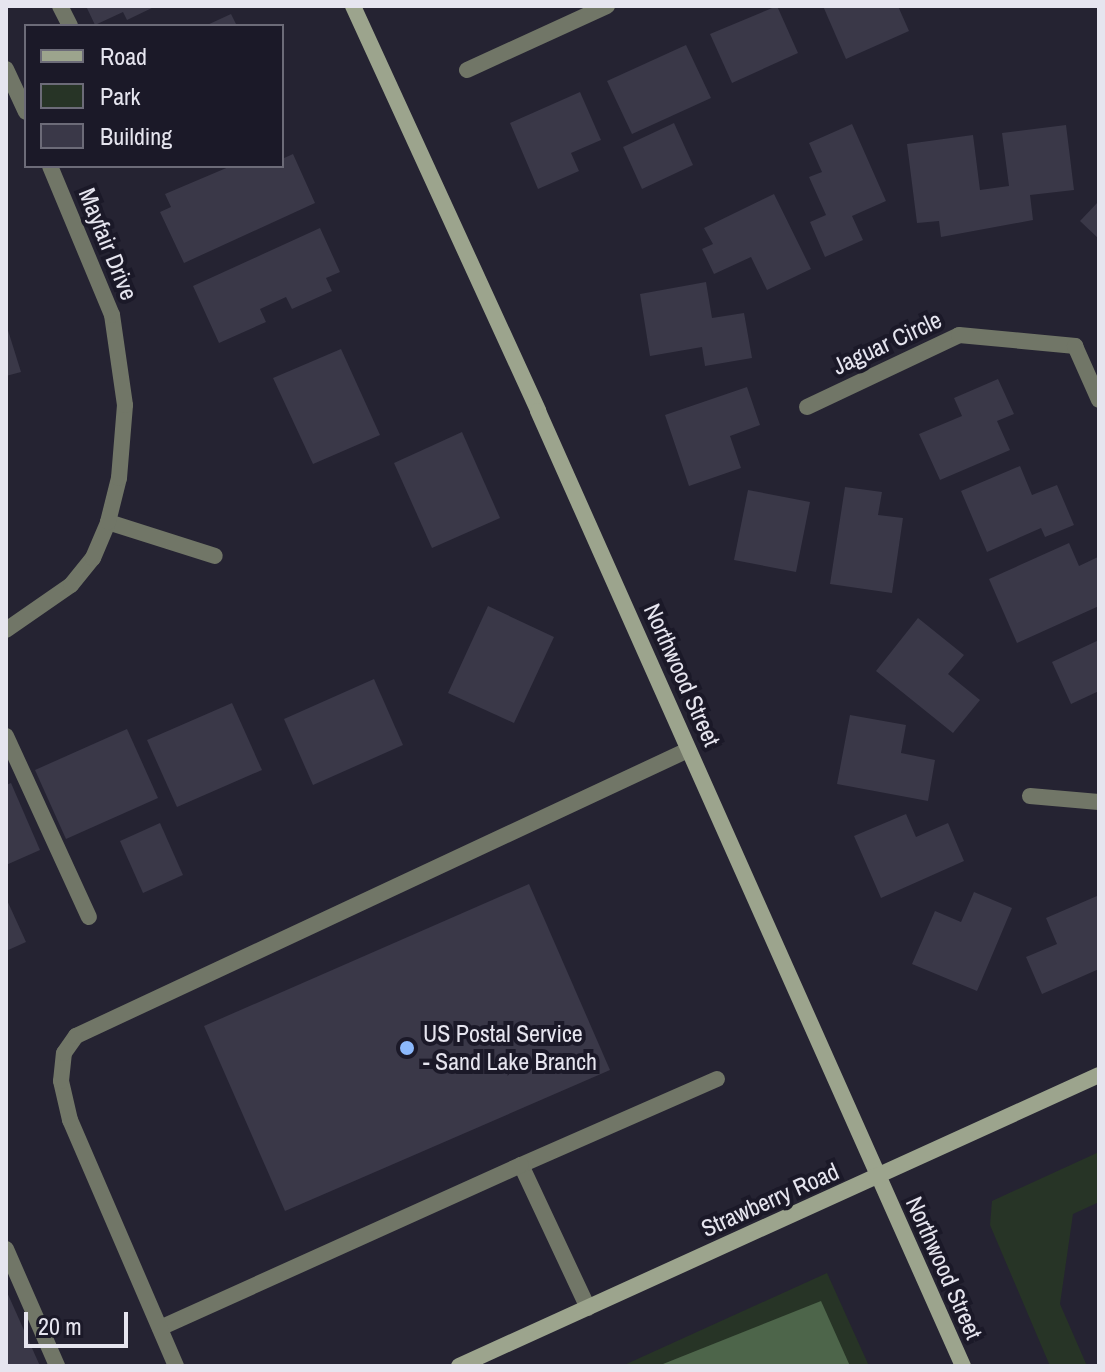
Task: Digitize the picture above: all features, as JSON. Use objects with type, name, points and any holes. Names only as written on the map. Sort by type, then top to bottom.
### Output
[{"type":"street","points":[[60,6],[69,24]]},
{"type":"street","name":"Northwood Street","points":[[353,6],[963,1366]]},
{"type":"street","points":[[467,70],[607,6]]},
{"type":"street","points":[[6,69],[24,108]]},
{"type":"street","name":"Mayfair Drive","points":[[6,630],[71,585],[93,558],[108,522],[119,478],[125,405],[112,315],[51,168]]},
{"type":"street","name":"Jaguar Circle","points":[[807,407],[959,335],[1075,346],[1099,400]]},
{"type":"street","points":[[108,522],[215,556]]},
{"type":"street","points":[[6,736],[89,917]]},
{"type":"street","points":[[176,1366],[70,1120],[61,1081],[64,1053],[76,1036],[688,750]]},
{"type":"street","points":[[1030,796],[1099,802]]},
{"type":"street","name":"Strawberry Road","points":[[459,1366],[1099,1075]]},
{"type":"street","points":[[160,1328],[717,1079]]},
{"type":"street","points":[[521,1165],[588,1308]]},
{"type":"street","points":[[6,1249],[57,1366]]},
{"type":"green space","points":[[1099,1152],[1099,1202],[1073,1214],[1060,1304],[1087,1366],[1050,1366],[990,1225],[992,1201]]},
{"type":"green space","points":[[827,1273],[869,1366],[622,1366]]},
{"type":"green space","points":[[821,1301],[850,1366],[658,1366]]},
{"type":"building","points":[[86,6],[156,6],[127,20],[123,12],[95,24]]},
{"type":"building","points":[[777,6],[798,53],[732,83],[710,34]]},
{"type":"building","points":[[823,6],[898,6],[909,31],[846,59]]},
{"type":"building","points":[[231,14],[236,24],[209,24]]},
{"type":"building","points":[[686,45],[711,98],[632,134],[607,81]]},
{"type":"building","points":[[580,92],[601,140],[571,153],[579,171],[538,189],[510,123]]},
{"type":"building","points":[[674,123],[693,165],[642,189],[623,147]]},
{"type":"building","points":[[852,124],[886,201],[852,216],[863,240],[825,257],[810,222],[826,215],[809,177],[822,172],[809,143]]},
{"type":"building","points":[[1066,125],[1074,190],[1030,195],[1033,220],[941,237],[939,221],[917,223],[907,144],[973,135],[980,190],[1009,186],[1002,133]]},
{"type":"building","points":[[293,154],[315,203],[184,263],[160,212],[171,207],[165,194],[226,168],[284,168],[284,158]]},
{"type":"building","points":[[774,194],[811,269],[767,290],[751,257],[714,274],[702,249],[713,244],[704,228]]},
{"type":"building","points":[[1099,201],[1099,239],[1080,221]]},
{"type":"building","points":[[320,228],[340,272],[326,278],[332,291],[292,309],[286,297],[260,309],[266,322],[219,343],[193,286]]},
{"type":"building","points":[[706,282],[712,318],[744,313],[752,358],[705,366],[702,347],[650,356],[640,294]]},
{"type":"building","points":[[6,324],[21,372],[6,376]]},
{"type":"building","points":[[341,349],[380,435],[313,464],[273,378]]},
{"type":"building","points":[[998,379],[1014,414],[997,421],[1010,450],[940,480],[919,434],[962,416],[954,398]]},
{"type":"building","points":[[747,387],[760,425],[730,436],[741,468],[689,486],[665,415]]},
{"type":"building","points":[[462,432],[500,518],[432,548],[394,463]]},
{"type":"building","points":[[1020,466],[1032,495],[1057,485],[1074,525],[1045,537],[1041,528],[987,552],[961,491]]},
{"type":"building","points":[[845,487],[882,492],[878,515],[903,518],[892,593],[830,584]]},
{"type":"building","points":[[748,490],[810,502],[796,572],[734,560]]},
{"type":"building","points":[[1069,543],[1079,566],[1098,557],[1099,606],[1017,643],[989,579]]},
{"type":"building","points":[[488,606],[554,637],[514,723],[448,693]]},
{"type":"building","points":[[918,618],[964,655],[948,674],[980,700],[953,733],[876,671]]},
{"type":"building","points":[[1099,640],[1099,691],[1071,704],[1052,662]]},
{"type":"building","points":[[374,679],[403,745],[313,785],[284,719]]},
{"type":"building","points":[[232,703],[262,770],[177,807],[147,740]]},
{"type":"building","points":[[850,715],[906,725],[901,753],[935,760],[928,801],[837,784]]},
{"type":"building","points":[[127,729],[158,798],[66,839],[35,770]]},
{"type":"building","points":[[11,783],[40,850],[6,865],[6,785]]},
{"type":"building","points":[[906,814],[916,837],[948,823],[964,861],[881,898],[854,836]]},
{"type":"building","points":[[160,823],[183,875],[143,893],[120,841]]},
{"type":"building","name":"US Postal Service - Sand Lake Branch","points":[[529,884],[610,1070],[285,1211],[204,1026]]},
{"type":"building","points":[[974,892],[1012,908],[977,991],[912,964],[935,911],[961,922]]},
{"type":"building","points":[[1097,896],[1099,969],[1042,994],[1026,957],[1057,944],[1046,918]]},
{"type":"building","points":[[6,898],[26,942],[6,951]]},
{"type":"building","points":[[6,1290],[40,1366],[6,1366]]},
{"type":"place","name":"US Postal Service - Sand Lake Branch","points":[[407,1048]]}]
